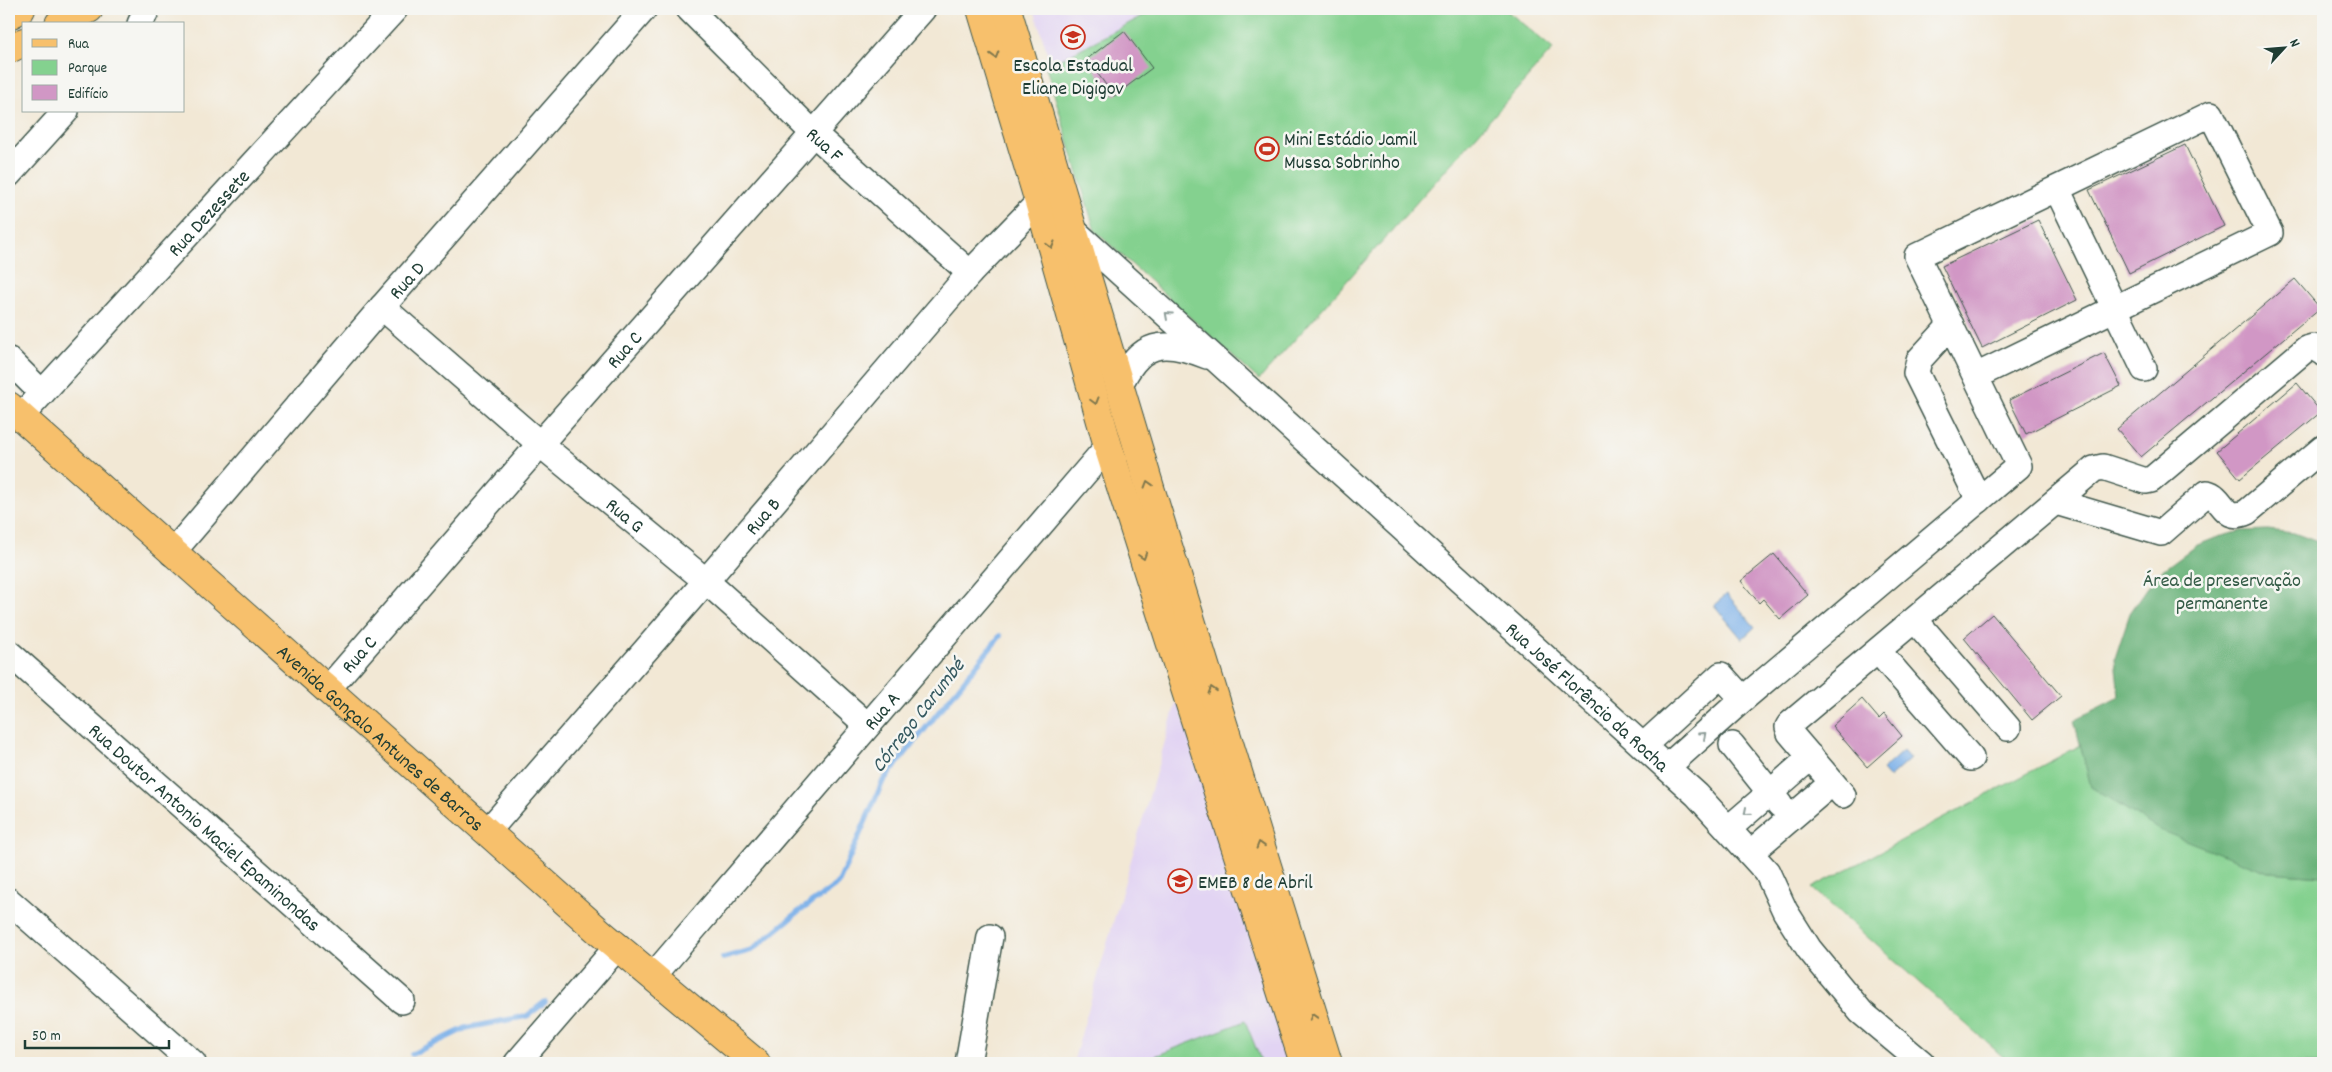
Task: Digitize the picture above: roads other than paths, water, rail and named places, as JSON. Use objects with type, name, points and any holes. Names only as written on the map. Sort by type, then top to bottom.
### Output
[{"type":"main road","points":[[9,15],[21,9]]},
{"type":"main road","points":[[63,22],[89,9]]},
{"type":"main road","points":[[981,9],[1039,202],[1108,446],[1304,1063]]},
{"type":"main road","points":[[1007,9],[1119,387],[1328,1063]]},
{"type":"main road","points":[[9,49],[22,43]]},
{"type":"main road","name":"Avenida Gonçalo Antunes de Barros","points":[[14,411],[172,553],[618,946],[756,1063]]},
{"type":"street","points":[[141,22],[147,9]]},
{"type":"street","name":"Rua Dezessete","points":[[14,411],[42,392],[395,9]]},
{"type":"street","name":"Rua D","points":[[172,553],[382,307],[644,9]]},
{"type":"street","name":"Rua F","points":[[689,9],[813,133],[970,273]]},
{"type":"street","name":"Rua C","points":[[327,690],[540,444],[923,9]]},
{"type":"street","points":[[9,174],[65,112]]},
{"type":"street","points":[[1666,767],[1743,699],[2019,466],[1917,256],[2211,114],[2270,232],[1976,376]]},
{"type":"street","points":[[2057,189],[2144,369]]},
{"type":"street","name":"Rua B","points":[[488,831],[706,581],[970,273],[1039,202]]},
{"type":"street","name":"Rua José Florêncio da Rocha","points":[[1072,229],[1697,795],[1768,872],[1785,911],[1809,949],[1861,1012],[1922,1063]]},
{"type":"street","name":"Rua G","points":[[382,307],[540,444],[706,581],[867,725]]},
{"type":"street","points":[[1951,325],[1919,360],[1916,372],[1979,500]]},
{"type":"street","name":"Rua José Florêncio da Rocha","points":[[1119,387],[1128,367],[1136,357],[1153,348],[1168,346],[1187,348],[1217,360]]},
{"type":"street","points":[[1750,853],[1791,818],[1838,789],[1790,734],[1789,726],[2100,467],[2146,481],[2151,480],[2306,349],[2313,347],[2323,353]]},
{"type":"street","points":[[9,360],[42,392]]},
{"type":"street","name":"Rua A","points":[[654,975],[1108,446]]},
{"type":"street","points":[[2056,502],[2161,533],[2207,493],[2213,496],[2231,514],[2236,515],[2247,512],[2322,453]]},
{"type":"street","points":[[1915,620],[2008,728]]},
{"type":"street","points":[[1878,651],[1971,758]]},
{"type":"street","name":"Rua Doutor Antonio Maciel Epaminondas","points":[[9,653],[402,1002]]},
{"type":"street","points":[[1643,746],[1721,675],[1743,699]]},
{"type":"street","points":[[1732,745],[1791,818]]},
{"type":"street","points":[[1728,829],[1811,757]]},
{"type":"street","points":[[9,901],[194,1063]]},
{"type":"street","points":[[968,1063],[990,937]]},
{"type":"street","points":[[517,1063],[618,946]]},
{"type":"water","points":[[1727,594],[1755,627],[1742,639],[1714,605]]},
{"type":"water","points":[[1903,751],[1910,759],[1889,778],[1882,770]]},
{"type":"waterway","name":"Córrego Carumbé","points":[[723,958],[752,950],[797,913],[838,884],[883,781],[1000,636]]},
{"type":"waterway","name":"Córrego Carumbé","points":[[412,1054],[466,1028],[527,1016],[545,1002]]},
{"type":"place","name":"Escola Estadual Eliane Digigov","points":[[1073,37]]},
{"type":"place","name":"Mini Estádio Jamil Mussa Sobrinho","points":[[1267,149]]},
{"type":"place","name":"EMEB 8 de Abril","points":[[1180,881]]},
{"type":"park label","name":"Área de preservação permanente","points":[[2222,590]]}]
